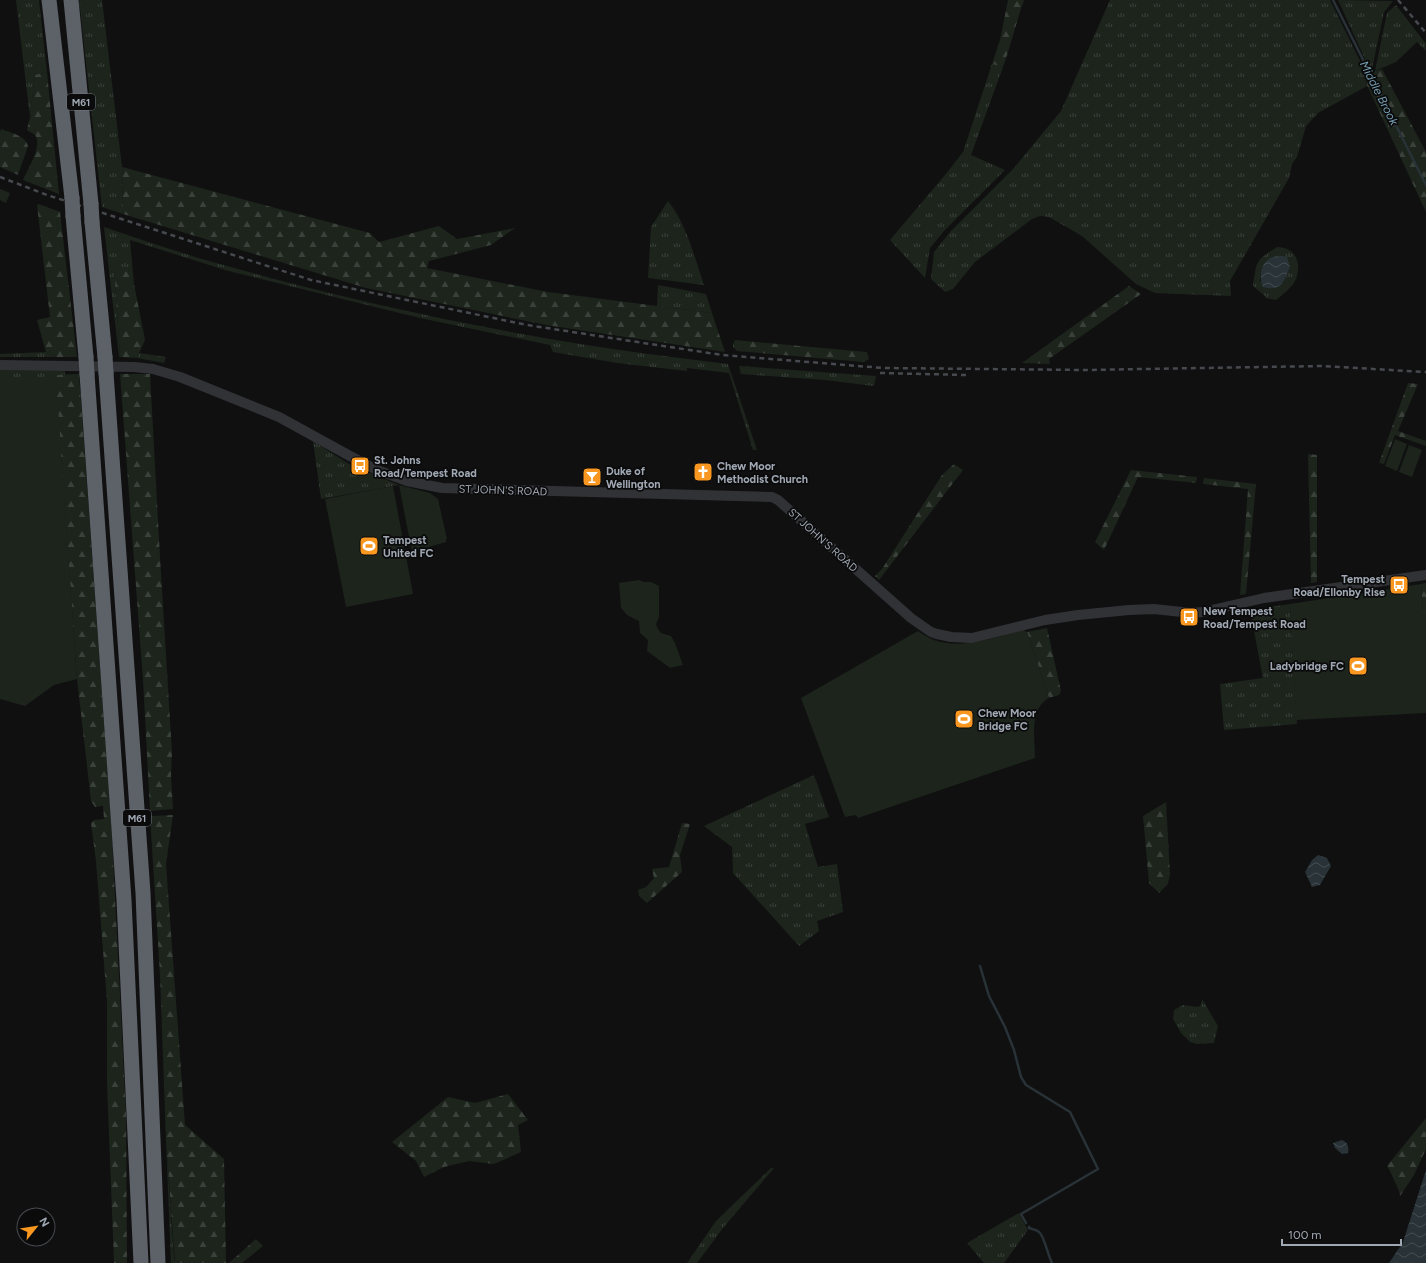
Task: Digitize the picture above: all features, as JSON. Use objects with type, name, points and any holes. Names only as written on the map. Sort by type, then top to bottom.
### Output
[{"type":"highway","name":"M61","points":[[49,0],[72,198],[80,361],[87,374],[124,900],[141,1263]]},
{"type":"highway","name":"M61","points":[[70,0],[105,357],[143,893],[158,1263]]},
{"type":"highway","name":"M61","points":[[137,1263],[139,1210]]},
{"type":"street","name":"ST JOHN'S ROAD","points":[[0,365],[80,361],[153,369],[180,377],[278,417],[377,470],[407,481],[442,488],[772,497],[778,500],[911,618],[931,632],[951,637],[972,638],[1051,619],[1093,614],[1154,609],[1202,612],[1264,598],[1426,574]]},
{"type":"green space","points":[[16,0],[39,0],[47,72],[35,75],[30,117]]},
{"type":"green space","points":[[79,0],[102,0],[122,167],[123,214],[102,207]]},
{"type":"green space","points":[[1008,0],[1024,0],[1003,67],[992,64],[1000,40]]},
{"type":"green space","points":[[1110,0],[1330,0],[1368,77],[1364,79],[1367,86],[1318,113],[1306,126],[1297,157],[1292,164],[1289,178],[1230,281],[1231,296],[1155,293],[1136,284],[1082,236],[1049,217],[1040,216],[1032,219],[975,262],[953,289],[945,292],[931,279],[934,252],[951,231],[1014,168],[1061,111]]},
{"type":"green space","points":[[1338,0],[1393,1],[1384,12],[1372,69],[1370,70]]},
{"type":"green space","points":[[1396,5],[1426,44],[1426,51],[1417,42],[1396,62],[1375,71],[1387,13]]},
{"type":"green space","points":[[992,64],[1003,67],[971,155],[1005,170],[944,231],[930,248],[925,278],[890,240],[963,152]]},
{"type":"green space","points":[[1382,69],[1426,152],[1426,212],[1364,79],[1375,71]]},
{"type":"green space","points":[[47,72],[59,194],[23,180],[34,157],[37,145],[35,135],[27,130],[35,75]]},
{"type":"green space","points":[[1,129],[21,137],[28,146],[18,175],[0,167]]},
{"type":"green space","points":[[122,167],[370,233],[379,242],[439,226],[457,239],[515,228],[491,245],[429,261],[427,268],[548,292],[712,313],[725,352],[546,325],[366,288],[123,214]]},
{"type":"green space","points":[[0,189],[10,193],[6,203],[0,200]]},
{"type":"green space","points":[[668,201],[675,210],[685,230],[704,285],[648,278],[651,227]]},
{"type":"green space","points":[[39,204],[60,212],[77,357],[56,357],[46,352],[37,320],[50,317],[37,205]]},
{"type":"green space","points":[[104,227],[212,262],[387,307],[550,339],[639,353],[728,364],[757,450],[753,450],[729,373],[687,368],[687,371],[617,363],[553,352],[550,345],[420,318],[225,270],[130,240],[134,284],[127,272],[122,269],[114,268],[119,357]]},
{"type":"green space","points":[[1277,247],[1293,253],[1297,261],[1298,273],[1292,285],[1276,300],[1265,298],[1266,297],[1253,286],[1258,262]],"holes":[[[1282,256],[1290,267],[1285,279],[1279,287],[1260,281],[1265,263],[1272,258]]]},
{"type":"green space","points":[[114,267],[124,269],[134,284],[145,340],[137,358],[120,357]]},
{"type":"green space","points":[[658,285],[706,294],[712,313],[657,306]]},
{"type":"green space","points":[[1129,286],[1141,294],[1049,359],[1050,364],[1022,363]]},
{"type":"green space","points":[[735,340],[867,352],[869,359],[864,362],[737,351],[733,347]]},
{"type":"green space","points":[[46,352],[56,357],[0,357],[0,354]]},
{"type":"green space","points":[[139,353],[166,357],[164,363],[137,358]]},
{"type":"green space","points":[[739,366],[876,376],[874,386],[825,380],[741,374]]},
{"type":"green space","points":[[0,370],[65,370],[65,375],[55,375],[56,379],[0,379]]},
{"type":"green space","points":[[79,374],[111,819],[126,1113],[127,1263],[114,1263],[107,1083],[107,1002],[96,861],[91,823],[94,820],[104,819],[103,806],[95,807],[91,801],[77,679],[55,375]]},
{"type":"green space","points":[[120,374],[150,374],[172,753],[171,775],[173,809],[150,811],[143,680]]},
{"type":"green space","points":[[0,379],[56,379],[77,679],[54,685],[25,706],[0,699]]},
{"type":"green space","points":[[1408,383],[1418,384],[1398,431],[1426,441],[1426,446],[1395,435],[1384,464],[1379,463]]},
{"type":"green space","points":[[1395,439],[1407,444],[1397,471],[1385,466]]},
{"type":"green space","points":[[313,441],[349,464],[399,485],[321,499]]},
{"type":"green space","points":[[1409,445],[1422,450],[1412,477],[1399,472]]},
{"type":"green space","points":[[1308,454],[1317,455],[1317,582],[1311,583]]},
{"type":"green space","points":[[954,464],[963,470],[879,580],[875,576],[882,569],[942,475]]},
{"type":"green space","points":[[1131,470],[1197,477],[1196,483],[1138,477],[1104,550],[1095,542]]},
{"type":"green space","points":[[1204,478],[1256,484],[1246,594],[1240,595],[1248,489],[1203,484]]},
{"type":"green space","points":[[399,485],[430,493],[438,499],[447,539],[446,542],[412,552]]},
{"type":"green space","name":"Tempest United FC","points":[[393,486],[413,594],[346,607],[325,499]]},
{"type":"green space","points":[[639,580],[643,582],[651,582],[659,586],[659,617],[656,624],[661,633],[671,636],[683,665],[670,668],[647,651],[648,640],[640,633],[639,621],[627,615],[621,608],[619,583]]},
{"type":"green space","points":[[1426,583],[1426,612],[1423,612],[1421,584]]},
{"type":"green space","points":[[1421,584],[1423,612],[1426,612],[1426,713],[1296,720],[1290,604]]},
{"type":"green space","points":[[1290,604],[1297,724],[1224,730],[1220,684],[1263,678],[1250,610]]},
{"type":"green space","points":[[1047,628],[1061,691],[1059,695],[1049,698],[1027,632]]},
{"type":"green space","points":[[1023,630],[1027,632],[1049,698],[1038,709],[1034,725],[1035,758],[858,818],[856,815],[845,817],[801,698],[918,631],[934,640],[956,644],[990,639]]},
{"type":"green space","points":[[814,775],[829,817],[805,824],[818,867],[837,864],[843,912],[817,921],[819,931],[799,946],[733,873],[732,847],[704,826]]},
{"type":"green space","points":[[1166,802],[1170,874],[1168,884],[1159,893],[1149,883],[1143,816]]},
{"type":"green space","points":[[173,815],[166,864],[185,1125],[224,1159],[226,1263],[175,1263],[166,1141],[160,975],[150,816]]},
{"type":"green space","points":[[682,823],[690,824],[680,855],[682,872],[647,903],[639,896],[638,890],[646,887],[654,878],[652,869],[669,867]]},
{"type":"green space","points":[[1202,999],[1218,1026],[1214,1043],[1197,1044],[1190,1042],[1181,1033],[1173,1019],[1174,1010],[1183,1005],[1198,1007],[1201,1005]]},
{"type":"green space","points":[[508,1094],[528,1120],[518,1125],[521,1152],[494,1164],[469,1161],[444,1167],[424,1177],[416,1161],[392,1142],[448,1097],[475,1103]]},
{"type":"green space","points":[[1426,1118],[1426,1149],[1414,1175],[1400,1196],[1387,1166]]},
{"type":"green space","points":[[166,1141],[174,1258],[175,1263],[171,1263]]},
{"type":"green space","points":[[771,1168],[774,1168],[723,1228],[697,1263],[687,1263],[716,1221]]},
{"type":"green space","points":[[1019,1213],[1028,1230],[1004,1263],[984,1263],[967,1243]]},
{"type":"green space","points":[[256,1239],[263,1246],[242,1263],[229,1263]]},
{"type":"water","points":[[1273,257],[1287,257],[1290,267],[1284,281],[1278,287],[1263,287],[1261,274],[1263,266]]},
{"type":"water","points":[[1318,855],[1327,858],[1331,866],[1320,885],[1312,887],[1305,872],[1312,860]]},
{"type":"water","points":[[1342,1140],[1348,1145],[1348,1153],[1342,1154],[1335,1148],[1333,1143]]},
{"type":"water","points":[[1426,1170],[1426,1263],[1389,1263],[1403,1242]]},
{"type":"waterway","name":"Middle Brook","points":[[1333,0],[1426,185]]},
{"type":"waterway","points":[[980,966],[989,996],[1005,1027],[1014,1050],[1021,1077],[1026,1085],[1070,1112],[1098,1169],[1021,1214],[1026,1223]]},
{"type":"waterway","points":[[1029,1227],[1041,1234],[1052,1263]]},
{"type":"railway","points":[[1398,0],[1426,33]]},
{"type":"railway","points":[[0,177],[47,195],[311,280],[527,325],[722,355],[883,368],[1085,370],[1321,366],[1426,372]]},
{"type":"railway","points":[[880,373],[966,375]]},
{"type":"place","name":"St. Johns Road/Tempest Road","points":[[360,466]]},
{"type":"place","name":"Chew Moor Methodist Church","points":[[703,472]]},
{"type":"place","name":"Duke of Wellington","points":[[592,477]]},
{"type":"place","name":"Tempest United FC","points":[[369,546]]},
{"type":"place","name":"Tempest Road/Ellonby Rise","points":[[1399,585]]},
{"type":"place","name":"New Tempest Road/Tempest Road","points":[[1189,617]]},
{"type":"place","name":"Ladybridge FC","points":[[1358,666]]},
{"type":"place","name":"Chew Moor Bridge FC","points":[[964,719]]}]
